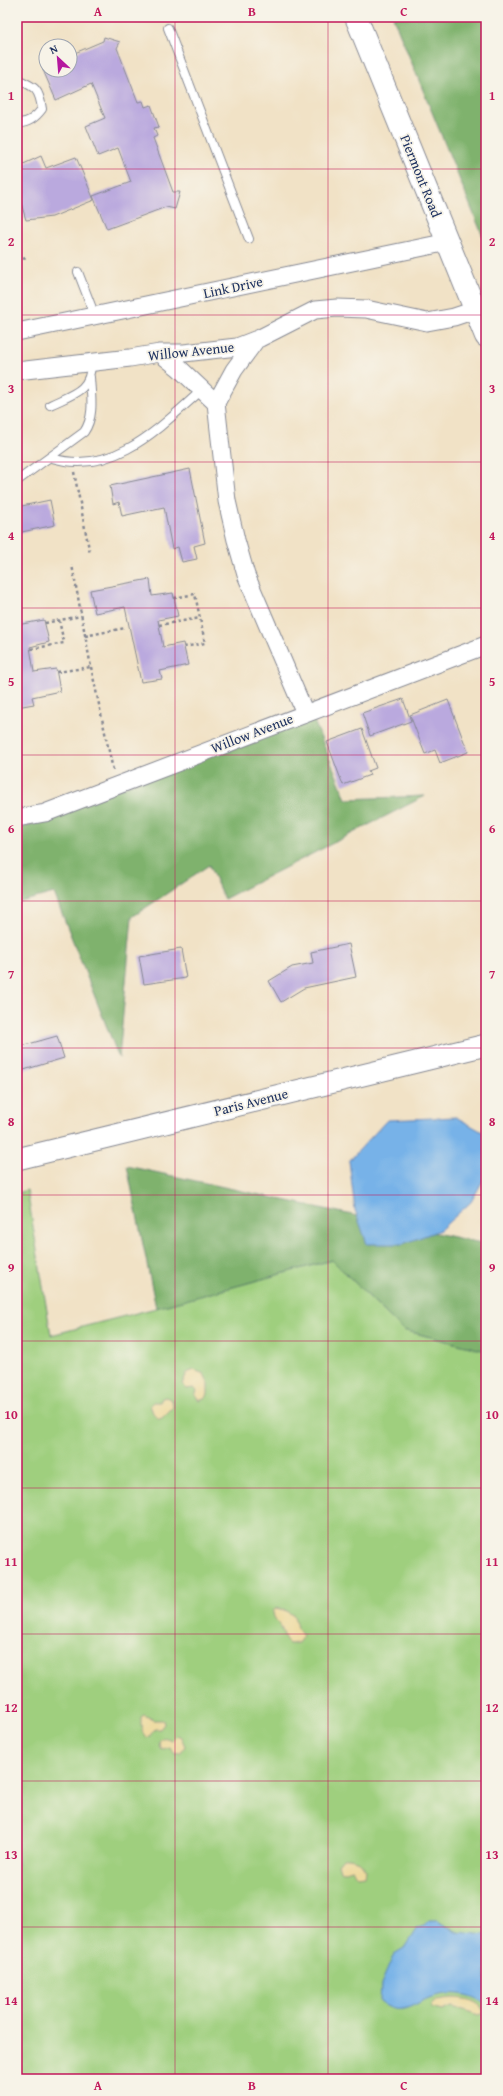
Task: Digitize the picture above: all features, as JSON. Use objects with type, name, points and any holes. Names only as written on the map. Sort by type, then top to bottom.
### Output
[{"type":"main road","name":"Piermont Road","points":[[356,17],[486,336]]},
{"type":"street","name":"Link Drive","points":[[17,332],[448,242]]},
{"type":"street","name":"Willow Avenue","points":[[17,371],[91,370],[160,353],[184,353],[237,347],[256,340],[315,310],[337,308],[366,309],[427,322],[454,317],[475,310]]},
{"type":"street","points":[[256,340],[234,370],[216,403],[227,501],[246,575],[305,713]]},
{"type":"street","points":[[160,353],[203,389],[216,403]]},
{"type":"street","name":"Willow Avenue","points":[[17,818],[45,813],[305,713],[486,646]]},
{"type":"street","name":"Paris Avenue","points":[[17,1159],[486,1045]]},
{"type":"lane","points":[[168,28],[249,239]]},
{"type":"lane","points":[[17,79],[34,87],[40,96],[42,109],[35,118],[22,124],[17,123]]},
{"type":"lane","points":[[78,272],[95,316]]},
{"type":"lane","points":[[50,405],[87,385],[91,370]]},
{"type":"lane","points":[[17,482],[52,458],[76,439],[89,426],[91,415],[91,370]]},
{"type":"lane","points":[[52,458],[72,462],[98,459],[132,447],[149,437],[203,389]]},
{"type":"path","points":[[17,260],[27,258]]},
{"type":"path","points":[[72,462],[90,554]]},
{"type":"path","points":[[72,565],[91,667],[116,785]]},
{"type":"path","points":[[174,598],[195,594],[200,618],[205,643],[184,647]]},
{"type":"path","points":[[45,623],[82,616]]},
{"type":"path","points":[[159,625],[200,618]]},
{"type":"path","points":[[31,649],[64,643],[59,620]]},
{"type":"path","points":[[85,636],[125,628]]},
{"type":"path","points":[[57,672],[91,667]]},
{"type":"green space","points":[[393,17],[486,17],[486,244]]},
{"type":"green space","points":[[310,711],[346,799],[425,796],[224,899],[209,865],[132,917],[119,1058],[54,893],[17,903],[17,828],[28,826]]},
{"type":"green space","points":[[127,1166],[486,1244],[486,1349],[482,1350],[403,1330],[332,1260],[156,1308]]},
{"type":"green space","points":[[27,1190],[51,1335],[332,1260],[403,1330],[482,1350],[486,1349],[486,2079],[17,2079],[17,1193]]},
{"type":"sand","points":[[194,1370],[204,1374],[208,1382],[208,1394],[206,1398],[199,1401],[195,1395],[197,1391],[194,1388],[187,1389],[182,1384],[187,1373]]},
{"type":"sand","points":[[166,1397],[172,1400],[173,1407],[159,1419],[153,1413],[150,1405],[153,1402],[160,1402],[162,1398]]},
{"type":"sand","points":[[277,1608],[294,1616],[297,1628],[303,1636],[298,1643],[289,1644],[286,1641],[282,1629],[273,1614],[273,1611]]},
{"type":"sand","points":[[144,1715],[154,1720],[163,1720],[164,1724],[160,1729],[155,1729],[148,1738],[145,1736],[142,1729],[141,1717]]},
{"type":"sand","points":[[177,1735],[181,1737],[185,1746],[181,1752],[175,1753],[170,1747],[163,1749],[160,1748],[159,1742],[161,1738],[172,1740]]},
{"type":"sand","points":[[343,1858],[354,1859],[362,1864],[365,1870],[364,1875],[357,1876],[352,1869],[343,1872],[340,1871],[338,1864]]},
{"type":"sand","points":[[452,1998],[471,2000],[479,2005],[484,2012],[480,2015],[452,2007],[443,2011],[431,2008],[431,2004],[436,2000]]},
{"type":"water","points":[[456,1117],[486,1134],[486,1175],[471,1202],[440,1230],[403,1244],[367,1244],[355,1210],[349,1161],[387,1120]]},
{"type":"water","points":[[429,1921],[437,1921],[458,1932],[486,1935],[486,2005],[473,1997],[459,1994],[444,1994],[436,1996],[405,2009],[393,2009],[380,2002],[381,1984],[394,1954],[404,1948],[417,1928],[424,1926]]},
{"type":"building","points":[[104,37],[120,42],[117,48],[138,102],[143,101],[145,107],[151,105],[159,127],[154,128],[157,136],[153,138],[173,192],[180,192],[175,209],[166,207],[107,229],[93,196],[131,182],[118,148],[98,156],[86,126],[105,118],[91,84],[56,100],[46,78],[78,78],[78,52],[103,41]]},
{"type":"building","points":[[41,156],[46,168],[76,157],[94,200],[52,217],[26,220],[19,196],[17,197],[17,167]]},
{"type":"building","points":[[190,469],[205,543],[194,546],[197,559],[182,562],[178,547],[172,549],[164,507],[122,516],[119,502],[113,504],[110,486]]},
{"type":"building","points":[[50,500],[55,525],[17,533],[17,507]]},
{"type":"building","points":[[150,579],[152,596],[173,593],[178,616],[158,620],[163,647],[183,643],[188,665],[160,671],[162,679],[141,682],[125,607],[95,613],[90,590]]},
{"type":"building","points":[[44,620],[49,642],[30,647],[34,672],[56,669],[60,691],[32,697],[34,704],[17,707],[17,625]]},
{"type":"building","points":[[403,699],[411,721],[370,736],[362,713]]},
{"type":"building","points":[[448,700],[468,752],[440,763],[435,750],[425,754],[410,715]]},
{"type":"building","points":[[362,729],[376,768],[368,771],[370,775],[343,785],[327,742]]},
{"type":"building","points":[[349,944],[356,977],[304,988],[281,1002],[269,981],[292,967],[313,963],[311,952]]},
{"type":"building","points":[[181,949],[186,978],[144,984],[139,956]]},
{"type":"building","points":[[57,1036],[64,1058],[17,1072],[17,1055],[20,1054],[18,1047]]}]
